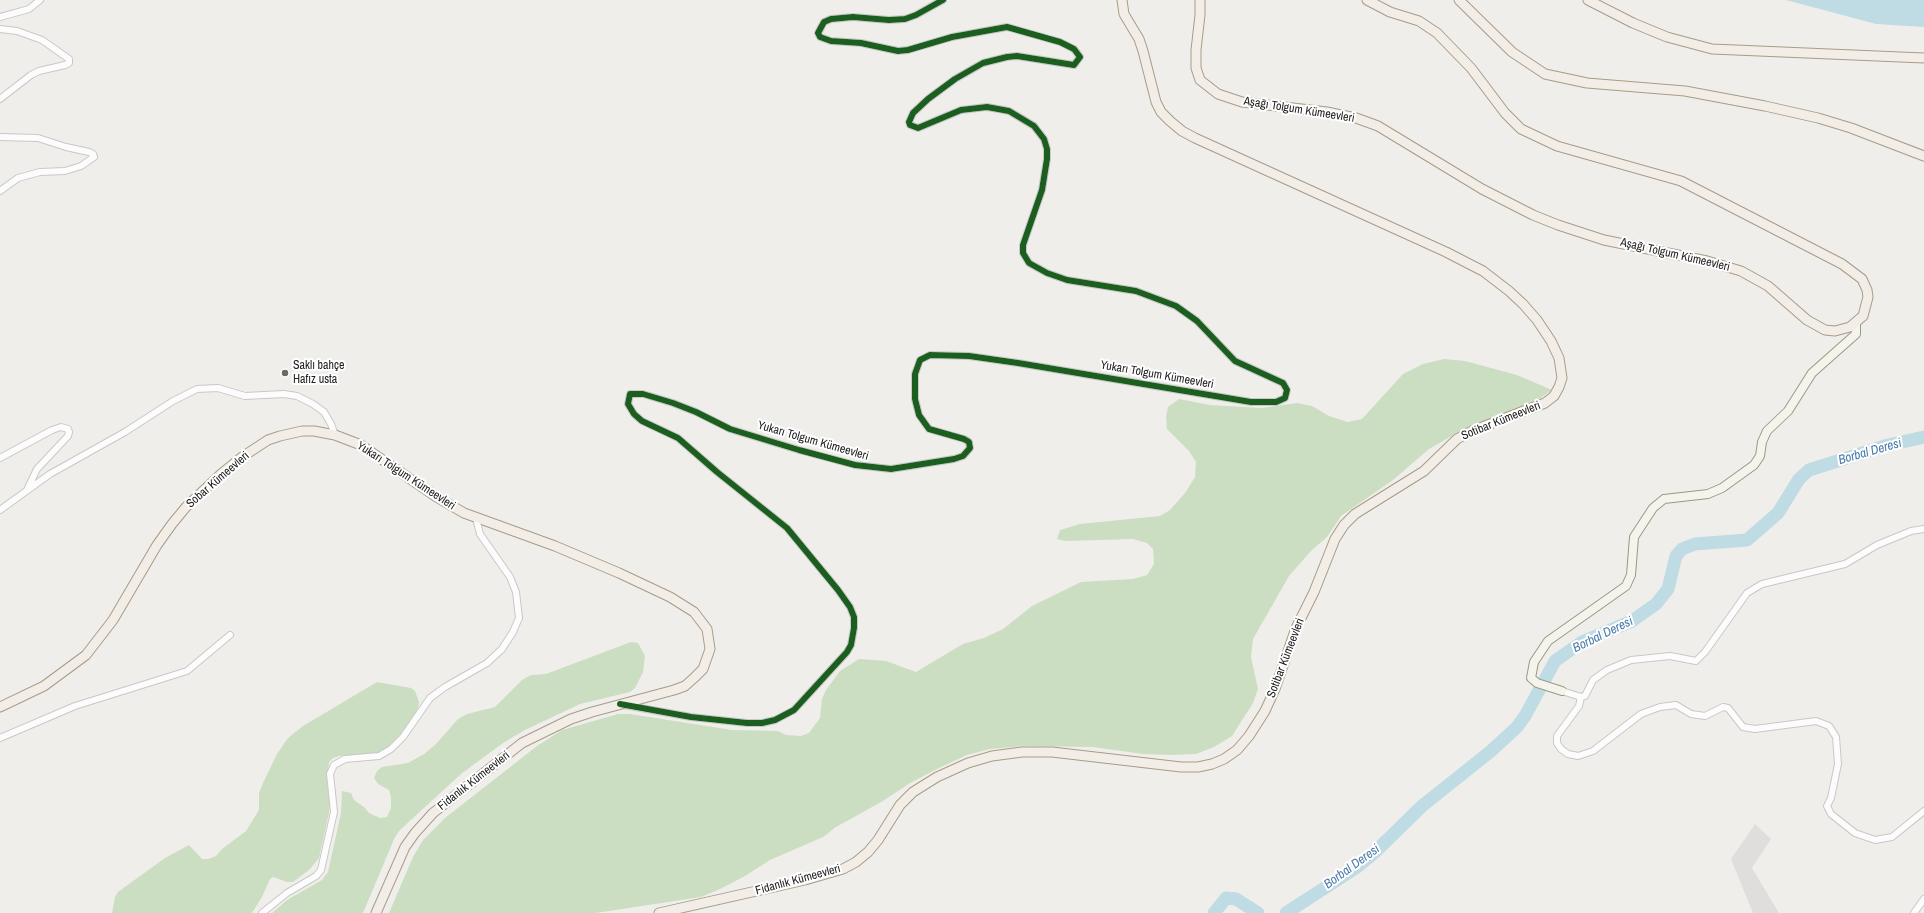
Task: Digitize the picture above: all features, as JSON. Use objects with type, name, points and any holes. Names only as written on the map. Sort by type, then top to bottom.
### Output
[{"type":"main road","name":"Sotibar Kümeevleri","points":[[968,763],[992,756],[1022,752],[1078,754],[1181,767],[1198,767],[1212,764],[1224,759],[1237,750],[1249,736],[1265,711],[1275,689],[1296,628],[1314,592],[1335,539],[1344,525],[1355,514],[1424,471],[1457,439],[1472,431],[1545,404],[1554,396],[1562,378],[1560,364],[1551,341],[1537,320],[1522,304],[1483,271],[1446,252],[1243,158],[1195,138],[1182,131],[1170,121],[1161,112],[1156,102],[1139,39],[1124,14],[1122,0]]},
{"type":"main road","name":"Aşağı Tolgum Kümeevleri","points":[[1200,0],[1196,68],[1200,80],[1218,94],[1242,102],[1327,112],[1356,118],[1378,126],[1482,189],[1533,215],[1580,233],[1604,240],[1700,259],[1742,271],[1768,286],[1807,320],[1825,330],[1842,330],[1856,324]]},
{"type":"main road","points":[[1367,0],[1390,12],[1419,21],[1438,33],[1471,68],[1505,113],[1526,132],[1557,146],[1681,181],[1842,264],[1862,279],[1867,290],[1868,297],[1866,308],[1863,316],[1856,324]]},
{"type":"main road","points":[[1459,0],[1512,52],[1545,74],[1587,83],[1685,91],[1771,107],[1818,118],[1851,128],[1924,156]]},
{"type":"main road","points":[[1588,0],[1633,23],[1660,34],[1712,50],[1924,58]]},
{"type":"main road","name":"Sobar Kümeevleri","points":[[0,707],[44,686],[86,655],[100,640],[157,545],[172,524],[186,507],[242,457],[268,440],[292,433],[314,431],[335,435]]},
{"type":"main road","name":"Yukarı Tolgum Kümeevleri","points":[[335,435],[361,445],[434,496],[451,506],[476,518],[585,558],[648,586],[684,604],[701,620],[707,629],[710,649],[703,669],[695,678],[685,686],[674,690],[620,704]]},
{"type":"main road","name":"Fidanlık Kümeevleri","points":[[376,913],[405,847],[433,813],[522,743],[571,719],[620,704]]},
{"type":"main road","name":"Fidanlık Kümeevleri","points":[[660,913],[805,880],[843,869],[856,862],[873,846],[900,805],[913,792],[937,777],[968,763]]},
{"type":"street","points":[[0,17],[29,9],[40,0]]},
{"type":"street","name":"Yukarı Tolgum Kümeevleri","points":[[620,704],[678,715],[747,723],[762,723],[775,720],[794,710],[847,652],[851,645],[854,628],[854,617],[850,607],[838,590],[787,528],[712,468],[678,438],[642,421],[634,414],[628,404],[630,394],[643,394],[673,403],[696,412],[730,429],[799,450],[855,465],[891,469],[954,459],[962,456],[970,448],[969,442],[964,438],[929,429],[919,415],[915,399],[915,374],[920,360],[930,355],[955,355],[1018,363],[1251,402],[1276,402],[1285,398],[1287,390],[1283,383],[1235,362],[1197,321],[1176,306],[1136,291],[1085,284],[1062,278],[1046,273],[1029,263],[1023,253],[1023,245],[1042,190],[1047,149],[1042,136],[1034,126],[1009,111],[987,106],[961,110],[918,128],[910,125],[909,122],[913,113],[928,99],[955,79],[983,64],[1007,56],[1018,56],[1074,65],[1080,58],[1074,49],[1060,42],[1007,28],[952,37],[920,47],[898,51],[861,43],[831,41],[820,37],[818,33],[824,22],[831,18],[839,17],[889,20],[905,19],[916,15],[943,0]]},
{"type":"street","points":[[0,29],[17,31],[42,40],[69,59],[69,63],[65,65],[39,71],[31,75],[0,99]]},
{"type":"street","points":[[0,137],[38,138],[66,147],[89,152],[93,154],[94,157],[88,163],[65,172],[40,172],[18,178],[0,191]]},
{"type":"street","points":[[1856,324],[1856,334],[1812,373],[1788,411],[1767,431],[1762,442],[1760,456],[1754,465],[1722,488],[1708,494],[1664,499],[1653,508],[1634,537],[1631,575],[1626,586],[1548,641],[1539,652],[1532,667],[1531,678],[1537,683],[1581,697],[1585,696],[1593,680],[1607,670],[1631,660],[1670,656],[1696,661],[1705,652],[1747,593],[1762,584],[1845,564],[1877,545],[1911,531],[1924,529]]},
{"type":"street","points":[[0,510],[50,474],[143,421],[173,401],[197,389],[218,388],[246,396],[284,394],[298,396],[324,412],[335,435]]},
{"type":"street","points":[[0,458],[52,430],[60,427],[68,429],[68,436],[37,470],[27,490]]},
{"type":"street","points":[[262,913],[287,893],[316,876],[321,870],[334,812],[330,774],[334,765],[345,759],[368,758],[386,753],[403,737],[430,698],[445,686],[476,670],[494,656],[508,641],[519,618],[518,602],[513,584],[480,534],[476,518]]},
{"type":"street","points":[[0,738],[75,706],[187,671],[230,636]]},
{"type":"street","points":[[1581,697],[1579,706],[1557,736],[1557,743],[1561,749],[1568,754],[1578,756],[1593,752],[1641,714],[1660,707],[1676,705],[1691,714],[1705,716],[1723,707],[1728,708],[1743,726],[1754,729],[1816,721],[1829,726],[1836,737],[1838,764],[1831,798],[1827,806],[1832,814],[1855,832],[1875,840],[1892,837],[1924,811]]},
{"type":"street","points":[[1914,913],[1924,899]]},
{"type":"shaded area","points":[[1755,824],[1771,839],[1752,868],[1779,913],[1753,913],[1731,859]]},
{"type":"green space","points":[[1444,359],[1465,361],[1517,375],[1552,390],[1532,404],[1457,433],[1429,449],[1393,480],[1341,516],[1327,537],[1311,551],[1289,576],[1253,639],[1251,657],[1258,689],[1253,703],[1232,736],[1214,747],[1196,754],[1171,755],[1143,754],[1093,747],[1024,746],[990,749],[967,755],[910,783],[883,801],[836,827],[823,837],[770,860],[745,876],[701,897],[596,913],[389,913],[413,857],[423,840],[445,818],[537,746],[562,730],[618,714],[630,714],[732,730],[778,731],[786,735],[801,736],[809,733],[820,718],[822,699],[826,690],[840,671],[859,659],[886,661],[916,672],[963,644],[984,638],[1003,629],[1032,606],[1081,582],[1133,579],[1147,575],[1154,564],[1153,549],[1147,543],[1133,539],[1065,541],[1057,539],[1060,530],[1080,524],[1160,516],[1170,510],[1185,493],[1195,477],[1196,462],[1189,451],[1167,429],[1166,417],[1168,407],[1179,399],[1210,405],[1262,408],[1297,403],[1312,406],[1329,416],[1348,422],[1362,419],[1403,374],[1423,364]]},
{"type":"green space","points":[[631,642],[638,643],[645,656],[643,672],[635,688],[630,692],[580,704],[525,730],[503,743],[461,774],[400,830],[395,837],[363,913],[272,913],[287,900],[322,880],[328,872],[341,813],[342,791],[351,793],[354,800],[364,807],[369,813],[380,818],[387,817],[391,808],[391,797],[389,790],[378,784],[374,778],[377,771],[382,767],[408,763],[424,754],[436,744],[458,719],[467,714],[495,707],[522,680],[531,675],[546,674]]},
{"type":"green space","points":[[377,682],[411,688],[415,691],[419,702],[418,708],[406,728],[386,749],[376,754],[339,756],[333,758],[329,762],[327,784],[330,802],[329,813],[319,858],[309,870],[293,882],[287,882],[273,877],[270,879],[262,897],[252,913],[112,913],[115,897],[118,892],[165,858],[189,845],[202,859],[208,859],[216,856],[222,849],[246,831],[259,810],[259,793],[263,783],[277,754],[288,738],[303,726]]},
{"type":"water","points":[[1786,0],[1924,0],[1924,27],[1876,24]]},
{"type":"waterway","name":"Borbal Deresi","points":[[1286,913],[1357,867],[1374,853],[1422,806],[1491,751],[1517,727],[1525,716],[1555,661],[1582,642],[1632,621],[1656,604],[1668,589],[1676,556],[1682,549],[1695,544],[1747,540],[1778,513],[1799,479],[1809,470],[1888,445],[1924,437]]},
{"type":"waterway","name":"Borbal Deresi","points":[[1214,913],[1226,898],[1236,899],[1258,913]]},
{"type":"cycle path","points":[[620,704],[691,717],[747,723],[762,723],[775,720],[794,710],[847,652],[851,645],[854,628],[854,617],[850,607],[838,590],[787,528],[717,472],[678,438],[642,421],[634,414],[628,404],[630,394],[643,394],[673,403],[696,412],[730,429],[799,450],[855,465],[891,469],[954,459],[963,456],[970,448],[969,442],[964,439],[929,429],[919,415],[915,399],[915,374],[920,360],[930,355],[969,356],[1018,363],[1251,402],[1276,402],[1285,398],[1287,390],[1283,383],[1235,361],[1197,321],[1176,306],[1136,291],[1067,280],[1047,273],[1029,263],[1023,253],[1023,245],[1042,190],[1047,159],[1047,149],[1044,139],[1034,126],[1009,111],[987,107],[961,110],[918,128],[910,125],[909,122],[913,113],[928,99],[955,79],[983,63],[1017,56],[1074,65],[1080,57],[1074,49],[1060,42],[1007,27],[952,37],[908,50],[898,51],[861,43],[831,41],[820,37],[818,33],[824,22],[831,19],[853,17],[889,20],[905,19],[916,15],[943,0]]},
{"type":"place","name":"Saklı bahçe Hafız usta","points":[[285,373]]}]
